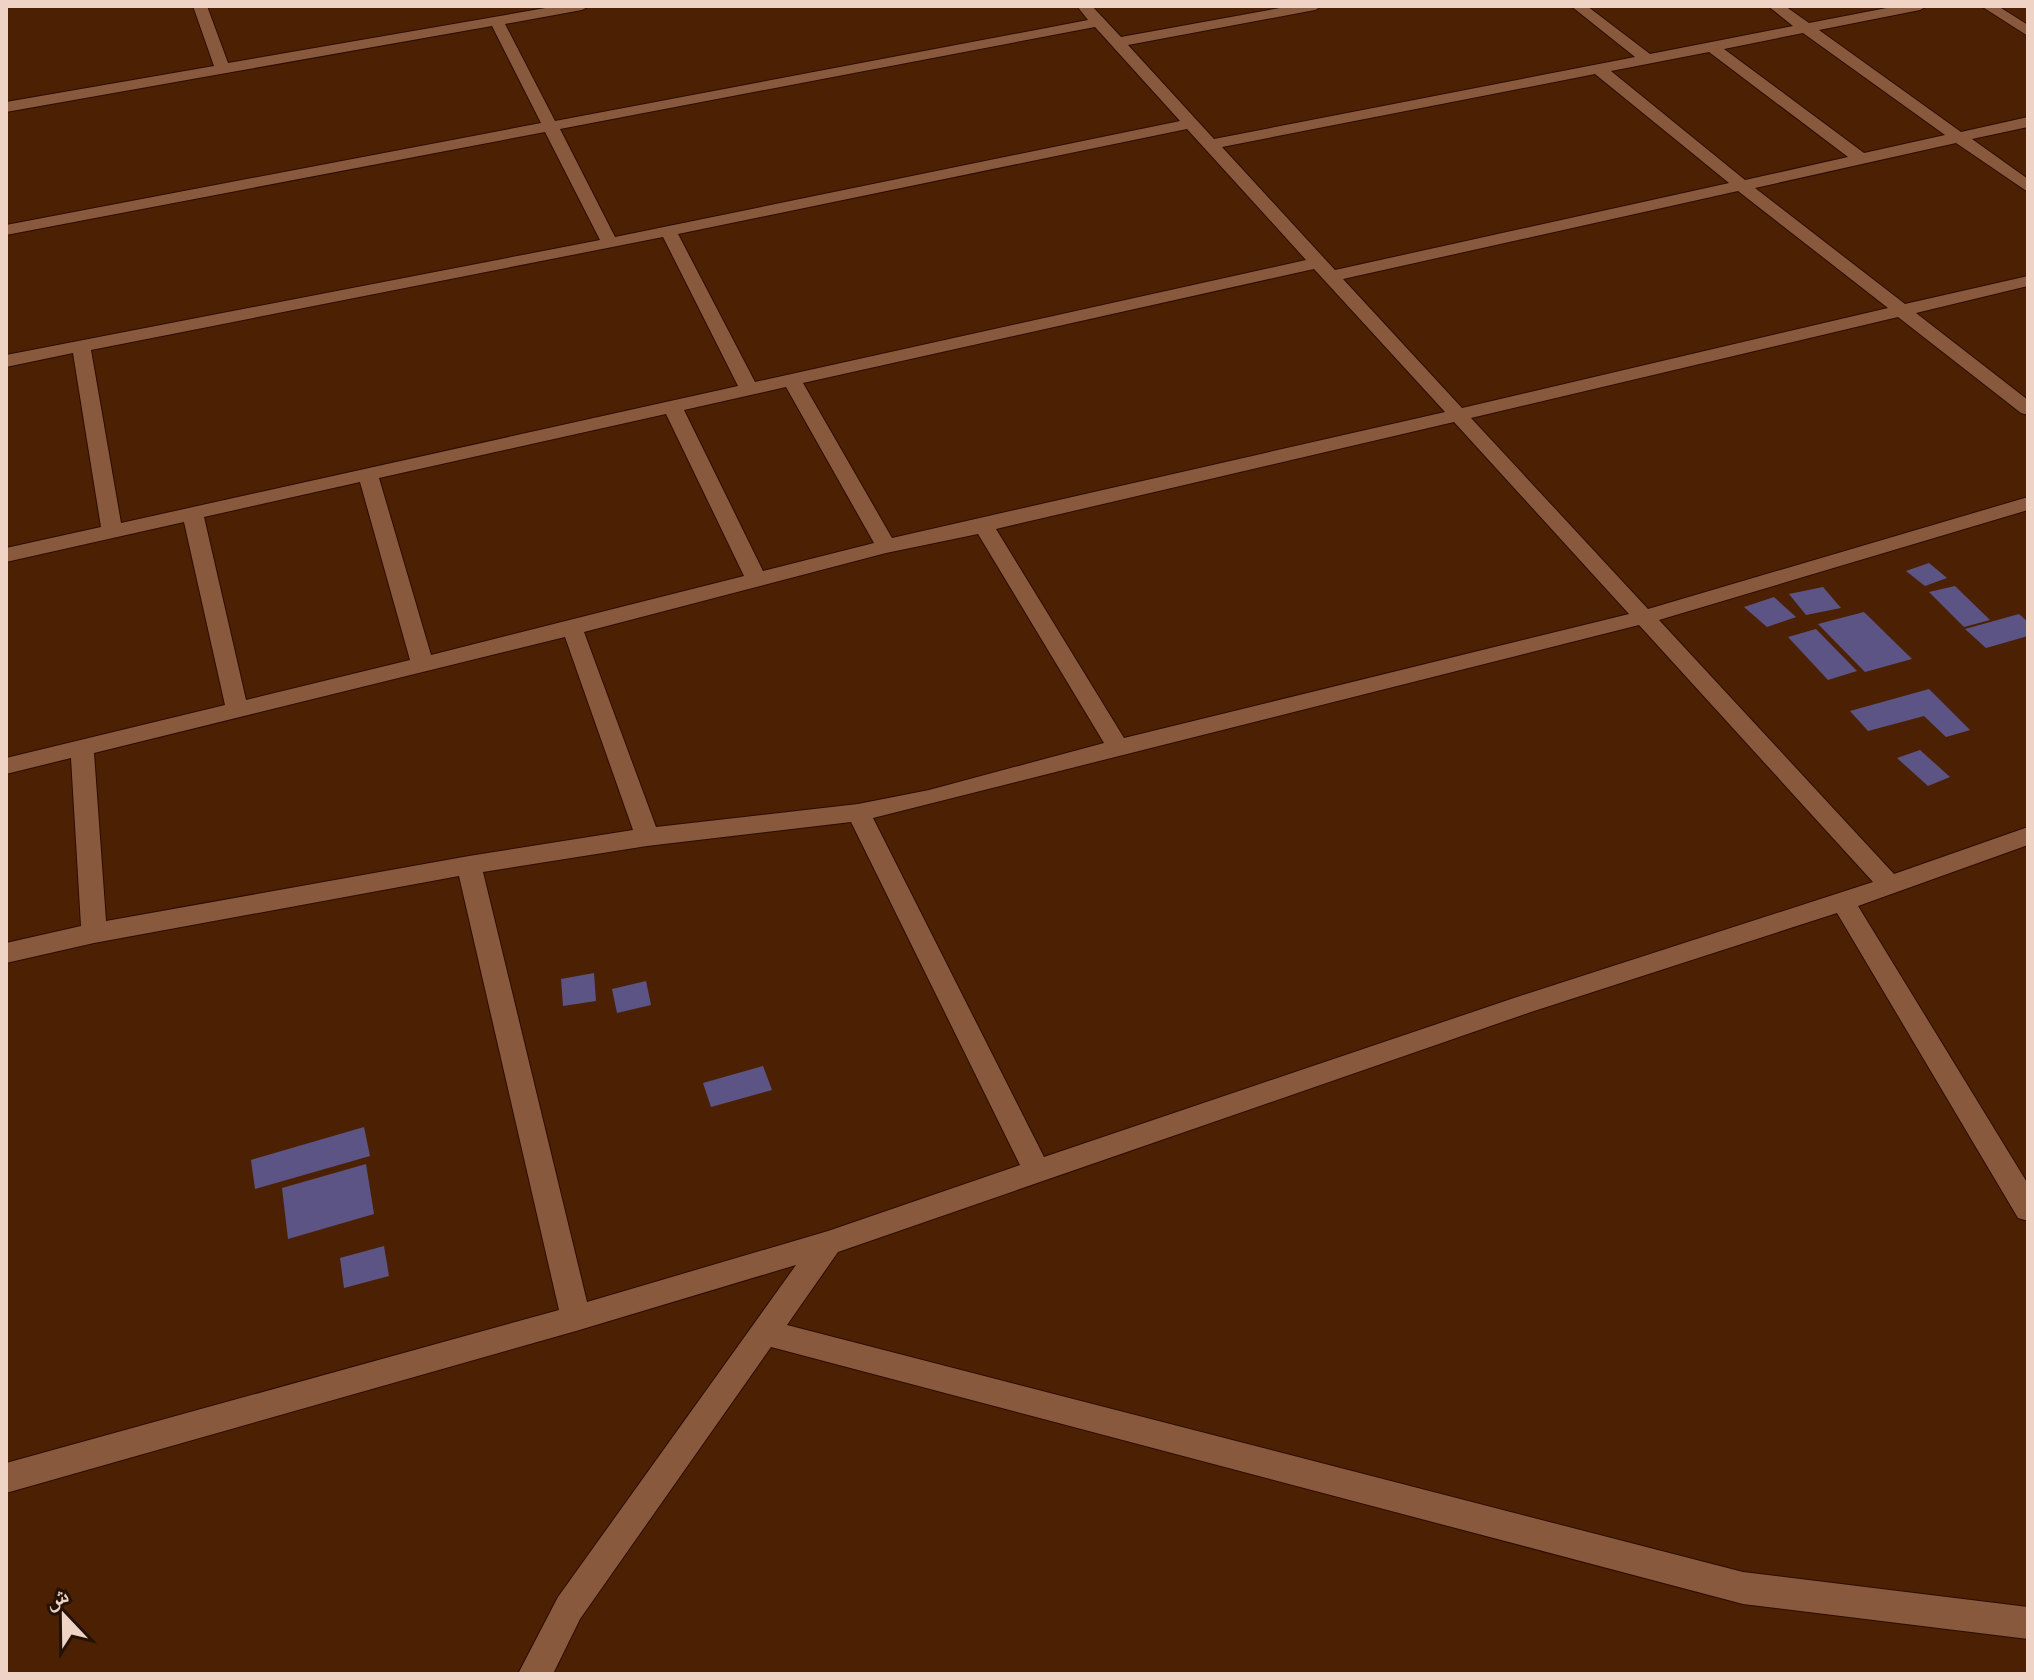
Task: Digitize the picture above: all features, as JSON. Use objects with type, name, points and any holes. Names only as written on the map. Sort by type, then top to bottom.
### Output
[{"type":"street","points":[[200,6],[223,70]]},
{"type":"street","points":[[463,6],[473,26]]},
{"type":"street","points":[[6,107],[582,6]]},
{"type":"street","points":[[1084,6],[1193,123],[1322,270],[1461,415],[1889,884]]},
{"type":"street","points":[[1119,42],[1315,6]]},
{"type":"street","points":[[1578,6],[1647,59]]},
{"type":"street","points":[[1775,6],[2028,187]]},
{"type":"street","points":[[1211,144],[1920,6]]},
{"type":"street","points":[[1988,6],[2028,31]]},
{"type":"street","points":[[497,22],[610,243]]},
{"type":"street","points":[[6,230],[1099,22]]},
{"type":"street","points":[[1711,46],[1860,158]]},
{"type":"street","points":[[1599,69],[1742,186],[2028,409]]},
{"type":"street","points":[[6,555],[673,408],[791,379],[1742,186],[2028,122]]},
{"type":"street","points":[[6,361],[610,243],[1193,123]]},
{"type":"street","points":[[668,231],[749,390]]},
{"type":"street","points":[[6,766],[572,628],[886,546],[984,526],[2028,281]]},
{"type":"street","points":[[81,346],[112,532]]},
{"type":"street","points":[[791,379],[886,546]]},
{"type":"street","points":[[673,408],[756,579]]},
{"type":"street","points":[[368,475],[422,663]]},
{"type":"street","points":[[6,953],[94,933],[469,865],[647,837],[858,813],[929,798],[1118,747],[1644,617],[2028,503]]},
{"type":"street","points":[[193,514],[237,709]]},
{"type":"street","points":[[984,526],[1118,747]]},
{"type":"street","points":[[572,628],[612,732],[647,837]]},
{"type":"street","points":[[82,747],[94,933]]},
{"type":"street","points":[[858,813],[1037,1172]]},
{"type":"street","points":[[9,1476],[576,1318],[828,1243],[1523,1005],[1843,902],[2028,836]]},
{"type":"street","points":[[469,865],[576,1318]]},
{"type":"street","points":[[1843,902],[2028,1209]]},
{"type":"street","points":[[535,1674],[569,1608],[828,1243]]},
{"type":"street","points":[[765,1332],[1743,1588],[2028,1623]]},
{"type":"building","points":[[1929,563],[1947,578],[1925,586],[1906,571]]},
{"type":"building","points":[[1955,586],[1990,620],[1964,627],[1929,592]]},
{"type":"building","points":[[1823,587],[1841,608],[1806,615],[1789,594]]},
{"type":"building","points":[[1774,597],[1796,617],[1767,627],[1744,607]]},
{"type":"building","points":[[1864,612],[1912,659],[1865,672],[1818,624]]},
{"type":"building","points":[[2019,614],[2028,622],[2028,636],[1986,648],[1965,629]]},
{"type":"building","points":[[1816,629],[1857,671],[1828,680],[1788,637]]},
{"type":"building","points":[[1929,689],[1970,730],[1946,737],[1924,716],[1868,731],[1850,711]]},
{"type":"building","points":[[1920,750],[1950,777],[1928,786],[1897,758]]},
{"type":"building","points":[[594,973],[596,1001],[563,1006],[561,979]]},
{"type":"building","points":[[646,981],[651,1005],[617,1013],[612,989]]},
{"type":"building","points":[[763,1066],[772,1090],[711,1107],[703,1083]]},
{"type":"building","points":[[364,1127],[370,1156],[255,1189],[251,1160]]},
{"type":"building","points":[[366,1164],[374,1214],[288,1239],[282,1188]]},
{"type":"building","points":[[384,1246],[389,1276],[344,1288],[340,1258]]}]
